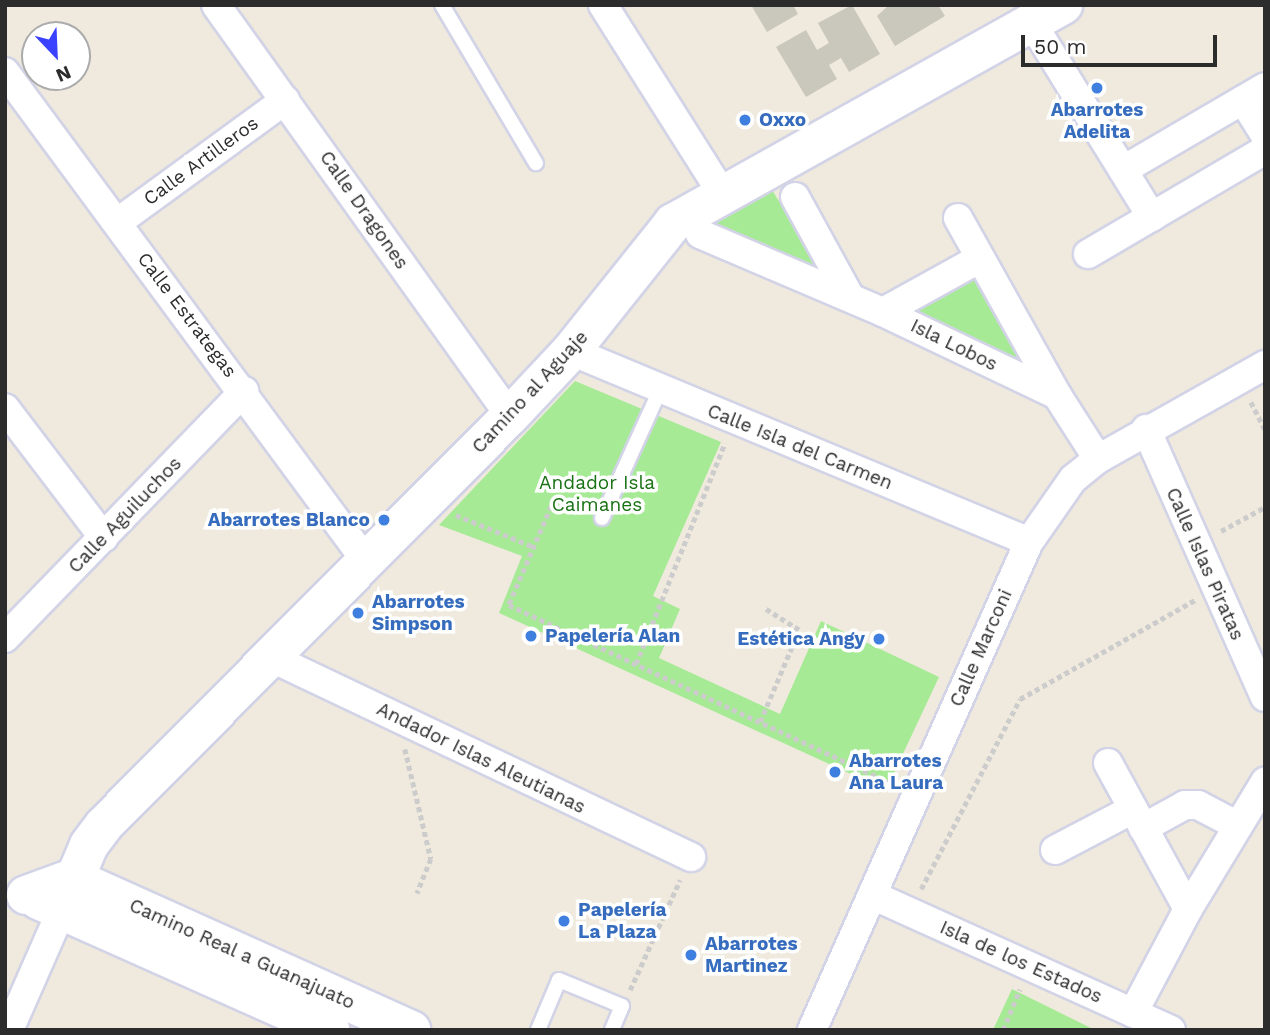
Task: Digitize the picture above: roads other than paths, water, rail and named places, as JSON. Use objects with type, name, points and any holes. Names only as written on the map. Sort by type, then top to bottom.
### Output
[{"type":"main road","name":"Camino al Aguaje","points":[[67,894],[104,825],[510,416],[571,351],[662,233],[722,193],[1048,14]]},
{"type":"main road","points":[[16,890],[67,894]]},
{"type":"main road","name":"Camino Real a Guanajuato","points":[[67,894],[287,1021],[330,1030]]},
{"type":"main road","name":"Camino Real a Guanajuato","points":[[67,894],[411,1030]]},
{"type":"street","name":"Calle Dragones","points":[[216,5],[510,416]]},
{"type":"street","points":[[603,5],[722,193]]},
{"type":"street","points":[[1048,14],[1123,170],[1152,217]]},
{"type":"street","name":"Calle Estrategas","points":[[5,72],[244,391],[366,561]]},
{"type":"street","points":[[1123,170],[1254,93],[1265,135]]},
{"type":"street","name":"Calle Artilleros","points":[[118,222],[285,100]]},
{"type":"street","points":[[1088,254],[1265,150]]},
{"type":"street","points":[[795,197],[850,297]]},
{"type":"street","name":"Isla Lobos","points":[[958,218],[1057,395],[1098,459]]},
{"type":"street","name":"Isla Lobos","points":[[700,234],[850,297],[1057,395]]},
{"type":"street","points":[[883,312],[979,259]]},
{"type":"street","name":"Calle Isla del Carmen","points":[[571,351],[1029,542]]},
{"type":"street","name":"Calle Marconi","points":[[812,1030],[1029,542],[1073,479],[1098,459],[1146,429],[1265,365]]},
{"type":"street","name":"Calle Aguiluchos","points":[[5,638],[244,391]]},
{"type":"street","points":[[5,408],[104,538]]},
{"type":"street","name":"Calle Islas Piratas","points":[[1146,429],[1215,590],[1265,697]]},
{"type":"street","name":"Andador Islas Aleutianas","points":[[272,658],[691,857]]},
{"type":"street","points":[[1108,763],[1188,909]]},
{"type":"street","points":[[1133,1013],[1188,909],[1265,782]]},
{"type":"street","points":[[1055,850],[1138,818],[1185,806],[1198,805],[1238,826]]},
{"type":"street","points":[[9,1030],[67,894]]},
{"type":"street","name":"Isla de los Estados","points":[[872,895],[1171,1030]]},
{"type":"lane","points":[[442,5],[536,163]]},
{"type":"lane","points":[[602,518],[660,390]]},
{"type":"lane","points":[[538,1030],[559,980],[622,1006],[612,1030]]},
{"type":"place","name":"Abarrotes Adelita","points":[[1097,88]]},
{"type":"place","name":"Oxxo","points":[[745,120]]},
{"type":"place","name":"Abarrotes Blanco","points":[[384,520]]},
{"type":"place","name":"Abarrotes Simpson","points":[[358,613]]},
{"type":"place","name":"Papelería Alan","points":[[531,636]]},
{"type":"place","name":"Estética Angy","points":[[879,639]]},
{"type":"place","name":"Abarrotes Ana Laura","points":[[835,772]]},
{"type":"place","name":"Papelería La Plaza","points":[[564,921]]},
{"type":"place","name":"Abarrotes Martinez","points":[[691,955]]},
{"type":"park label","name":"Andador Isla Caimanes","points":[[597,494]]}]
